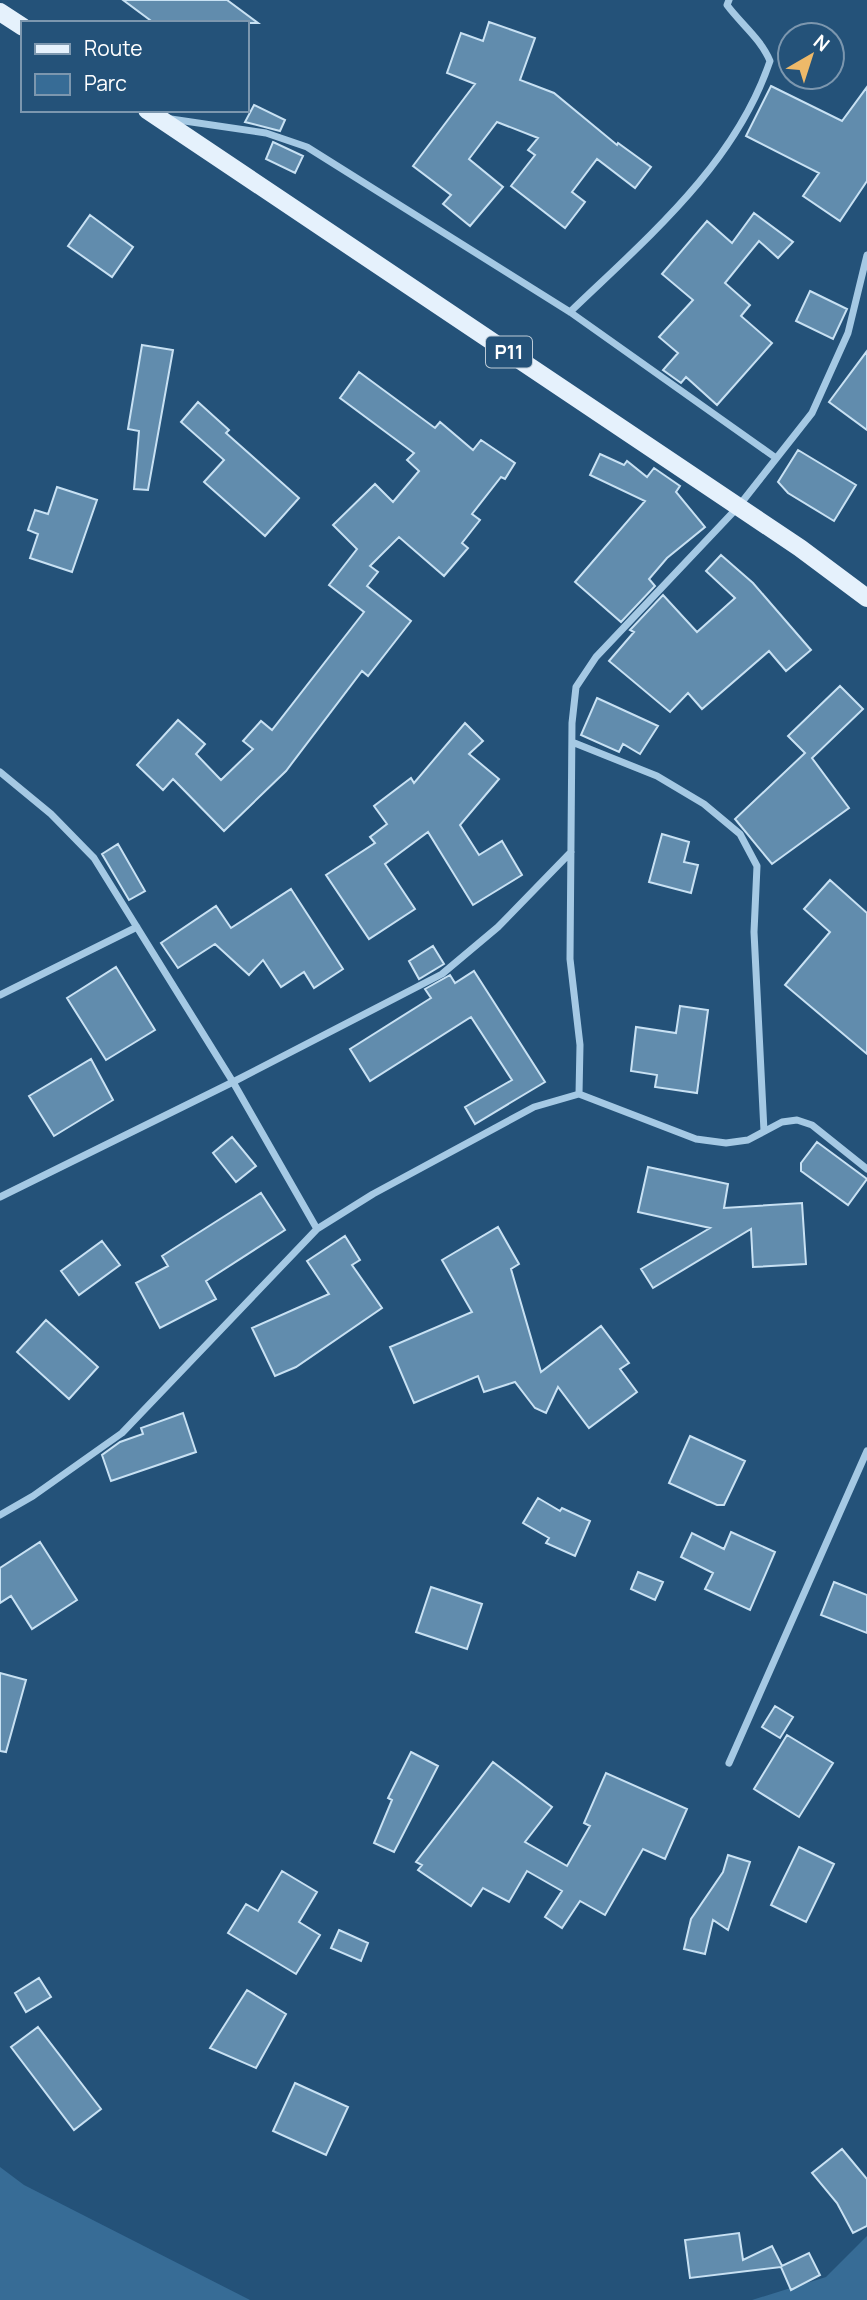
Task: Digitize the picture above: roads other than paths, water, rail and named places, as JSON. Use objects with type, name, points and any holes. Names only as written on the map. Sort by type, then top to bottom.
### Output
[{"type":"main road","points":[[0,12],[21,26]]},
{"type":"main road","name":"P11","points":[[151,113],[738,507],[867,598]]},
{"type":"street","points":[[570,312],[694,192],[726,146],[765,76],[770,61],[765,47],[735,16],[727,5],[729,0]]},
{"type":"street","points":[[151,113],[266,134],[307,147],[570,312],[776,458]]},
{"type":"street","points":[[579,1094],[580,1045],[570,959],[572,742],[576,687],[596,657],[738,507],[811,412],[848,333],[867,255]]},
{"type":"street","points":[[572,742],[657,776],[704,804],[740,834],[757,866],[754,932],[764,1131]]},
{"type":"street","points":[[0,772],[51,814],[94,858],[233,1082],[317,1229]]},
{"type":"street","points":[[0,1197],[233,1082],[442,974],[498,927],[571,851]]},
{"type":"street","points":[[0,995],[137,927]]},
{"type":"street","points":[[0,1515],[33,1496],[122,1433],[317,1229],[373,1194],[534,1107],[579,1094],[696,1139],[726,1143],[748,1140],[782,1122],[797,1120],[812,1125],[867,1170]]},
{"type":"street","points":[[729,1763],[867,1451]]}]
